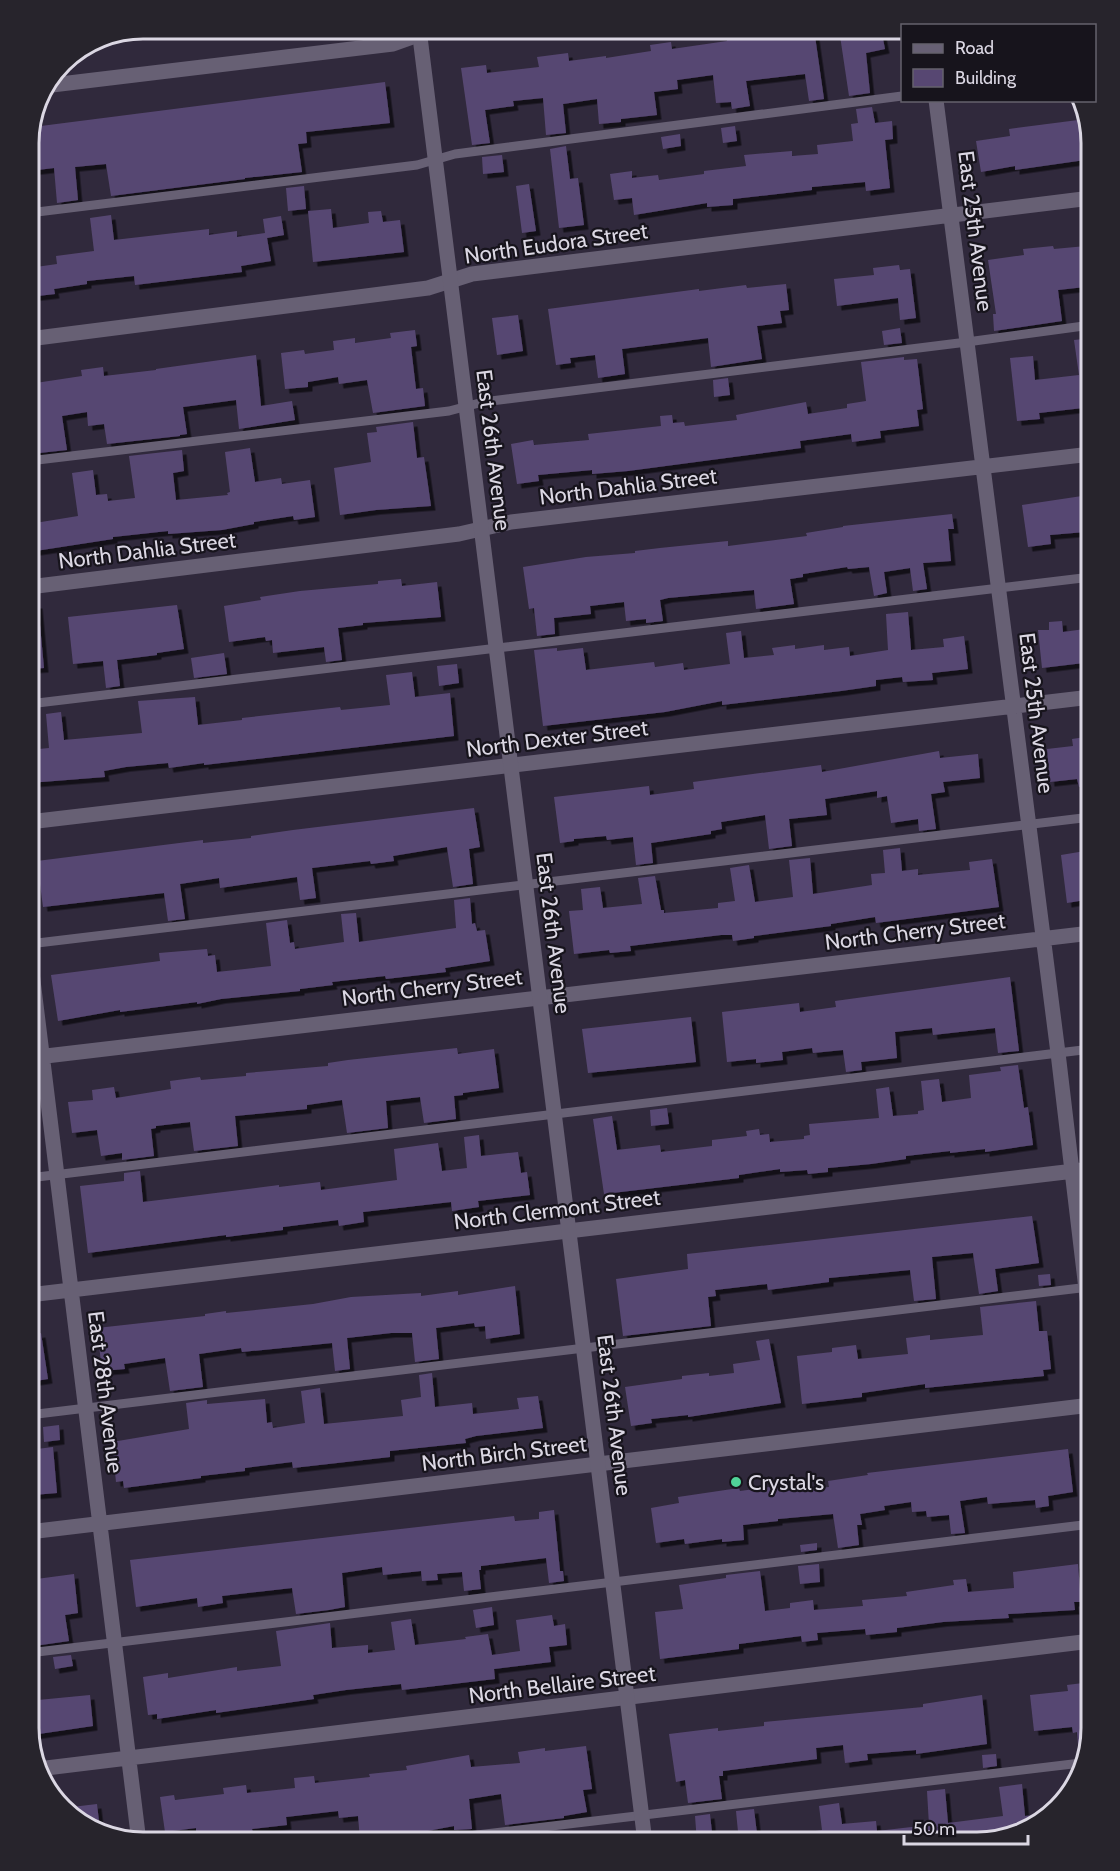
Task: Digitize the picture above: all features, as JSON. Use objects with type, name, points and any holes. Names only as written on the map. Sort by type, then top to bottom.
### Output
[{"type":"street","points":[[58,84],[393,44],[403,39]]},
{"type":"street","name":"East 26th Avenue","points":[[420,39],[644,1832]]},
{"type":"street","name":"East 25th Avenue","points":[[936,102],[1081,1233]]},
{"type":"street","name":"North Eudora Street","points":[[39,338],[428,288],[472,274],[1081,199]]},
{"type":"street","name":"North Dahlia Street","points":[[39,586],[459,534],[522,521],[1081,455]]},
{"type":"street","name":"North Dexter Street","points":[[39,821],[1081,698]]},
{"type":"street","name":"North Cherry Street","points":[[39,1057],[1081,934]]},
{"type":"street","name":"East 28th Avenue","points":[[39,1078],[57,1175],[138,1832]]},
{"type":"street","name":"North Clermont Street","points":[[39,1294],[1081,1171]]},
{"type":"street","name":"North Birch Street","points":[[39,1531],[1081,1406]]},
{"type":"street","name":"North Bellaire Street","points":[[48,1768],[1081,1642]]},
{"type":"lane","points":[[39,212],[417,165],[455,154],[901,96]]},
{"type":"lane","points":[[39,460],[449,411],[483,402],[1081,326]]},
{"type":"lane","points":[[39,703],[1081,578]]},
{"type":"lane","points":[[39,945],[1081,817]]},
{"type":"lane","points":[[39,1177],[1081,1050]]},
{"type":"lane","points":[[39,1414],[1081,1288]]},
{"type":"lane","points":[[39,1652],[1081,1525]]},
{"type":"lane","points":[[501,1832],[1074,1764]]},
{"type":"building","points":[[727,39],[815,39],[824,99],[809,101],[805,74],[746,81],[750,106],[732,109],[731,102],[716,103],[713,75],[677,80],[678,89],[654,92],[657,115],[621,119],[621,122],[599,124],[597,99],[563,104],[566,133],[546,135],[543,98],[513,101],[514,106],[485,110],[490,143],[472,145],[461,68],[486,65],[487,73],[539,67],[537,57],[568,53],[569,61],[606,56],[606,58],[651,51],[650,45],[671,42],[672,49],[727,41]]},
{"type":"building","points":[[840,39],[883,39],[885,49],[866,53],[870,93],[849,96]]},
{"type":"building","points":[[385,82],[390,123],[306,132],[307,143],[298,144],[302,172],[111,196],[106,164],[75,167],[78,200],[57,203],[54,168],[39,170],[41,126]]},
{"type":"building","points":[[872,107],[875,123],[892,121],[893,139],[885,140],[890,188],[866,191],[865,182],[812,187],[812,190],[733,199],[733,205],[707,207],[707,203],[634,215],[632,198],[614,200],[610,174],[632,171],[632,178],[658,175],[659,180],[746,166],[744,155],[792,151],[792,156],[818,154],[817,145],[853,141],[851,124],[858,123],[856,109]]},
{"type":"building","points":[[1078,120],[1081,161],[1015,170],[1015,166],[981,172],[976,141],[1010,136],[1009,129]]},
{"type":"building","points":[[735,126],[737,141],[723,143],[721,128]]},
{"type":"building","points":[[680,134],[681,146],[663,149],[661,137]]},
{"type":"building","points":[[566,146],[570,179],[578,178],[584,225],[559,228],[550,149]]},
{"type":"building","points":[[502,155],[504,172],[483,174],[482,157]]},
{"type":"building","points":[[529,184],[536,231],[522,233],[516,186]]},
{"type":"building","points":[[304,186],[306,209],[288,211],[286,188]]},
{"type":"building","points":[[331,209],[333,228],[369,223],[368,212],[381,211],[383,222],[400,220],[404,252],[313,262],[308,211]]},
{"type":"building","points":[[111,215],[114,240],[209,229],[209,235],[237,231],[237,237],[265,233],[263,219],[281,216],[284,235],[267,238],[271,261],[241,266],[242,272],[135,285],[134,276],[87,281],[87,284],[54,289],[55,294],[39,296],[39,267],[57,264],[56,256],[94,251],[90,218]]},
{"type":"building","points":[[1081,246],[1081,287],[1058,290],[1062,321],[994,331],[993,314],[996,314],[988,260],[1024,255],[1023,249]]},
{"type":"building","points":[[899,265],[900,270],[910,269],[916,318],[900,320],[898,298],[837,306],[834,279],[874,275],[873,268]]},
{"type":"building","points":[[786,284],[789,310],[780,311],[782,323],[757,326],[762,359],[711,367],[708,338],[622,349],[625,374],[598,378],[595,355],[570,358],[571,363],[556,365],[548,309],[699,289],[699,291],[746,285],[747,288]]},
{"type":"building","points":[[518,315],[523,351],[497,355],[492,318]]},
{"type":"building","points":[[900,328],[902,343],[884,345],[882,331]]},
{"type":"building","points":[[415,330],[417,346],[411,347],[416,389],[423,388],[425,406],[373,413],[367,380],[339,384],[338,377],[308,382],[308,387],[285,389],[281,353],[304,350],[305,354],[334,350],[333,341],[355,338],[355,343],[391,338],[390,333]]},
{"type":"building","points":[[1081,339],[1081,408],[1039,413],[1040,419],[1017,421],[1010,358],[1033,356],[1035,380],[1079,375],[1074,340]]},
{"type":"building","points":[[256,355],[261,406],[292,401],[295,420],[239,429],[236,400],[183,407],[187,434],[107,444],[104,424],[88,426],[87,412],[62,416],[67,450],[39,453],[39,382],[82,376],[81,370],[103,367],[104,376]]},
{"type":"building","points":[[904,357],[904,360],[917,359],[923,409],[917,410],[919,426],[880,431],[881,438],[852,442],[851,434],[800,441],[801,448],[628,471],[592,474],[592,470],[538,475],[539,481],[517,484],[511,444],[533,440],[534,445],[589,440],[588,434],[661,426],[660,416],[672,415],[673,423],[684,422],[685,426],[737,420],[736,415],[806,402],[808,414],[847,408],[847,404],[866,401],[861,362]]},
{"type":"building","points":[[728,378],[730,395],[714,397],[713,380]]},
{"type":"building","points":[[413,422],[417,458],[424,457],[431,506],[340,515],[334,468],[371,462],[367,433],[377,432],[376,427]]},
{"type":"building","points":[[250,448],[255,482],[281,478],[282,484],[310,480],[315,517],[294,520],[293,516],[222,530],[168,534],[168,531],[113,537],[113,539],[39,550],[39,522],[78,516],[72,473],[93,470],[96,495],[107,494],[108,501],[135,498],[129,456],[182,450],[184,471],[173,473],[176,500],[228,495],[227,493],[230,492],[225,452]]},
{"type":"building","points":[[1081,496],[1081,532],[1050,535],[1051,544],[1028,547],[1022,505]]},
{"type":"building","points":[[952,514],[954,529],[948,529],[951,561],[923,563],[927,589],[913,591],[910,568],[884,572],[887,593],[874,596],[869,567],[848,569],[847,567],[803,574],[803,577],[790,579],[794,604],[756,609],[754,590],[668,598],[660,600],[663,621],[646,623],[646,619],[626,621],[624,602],[590,606],[591,614],[554,618],[555,634],[537,636],[534,608],[529,609],[523,567],[586,557],[728,541],[728,546],[807,536],[806,533],[843,526]]},
{"type":"building","points":[[401,579],[402,586],[437,582],[441,617],[363,623],[363,625],[338,628],[342,660],[326,662],[324,647],[273,653],[272,640],[266,641],[265,637],[229,642],[224,606],[261,600],[260,597],[378,584],[378,581]]},
{"type":"building","points":[[177,605],[184,649],[117,660],[120,686],[106,688],[103,661],[73,664],[68,617]]},
{"type":"building","points":[[908,612],[911,650],[944,647],[943,639],[964,636],[968,669],[932,673],[933,680],[903,682],[902,677],[876,680],[876,686],[841,691],[722,705],[722,701],[665,712],[543,726],[534,650],[557,648],[557,651],[583,648],[586,670],[654,662],[655,667],[683,663],[684,670],[730,664],[726,633],[741,631],[744,658],[774,655],[772,648],[795,645],[795,649],[824,645],[824,650],[849,647],[850,656],[888,650],[886,614]]},
{"type":"building","points":[[39,615],[44,668],[39,668]]},
{"type":"building","points":[[1062,621],[1063,632],[1081,630],[1081,663],[1042,668],[1038,630],[1049,630],[1049,622]]},
{"type":"building","points":[[224,653],[227,674],[194,678],[191,658]]},
{"type":"building","points":[[457,664],[459,683],[439,686],[437,666]]},
{"type":"building","points":[[412,672],[415,697],[450,693],[454,736],[204,765],[204,763],[169,768],[168,763],[126,767],[104,771],[105,777],[39,782],[39,749],[49,748],[46,714],[61,712],[64,740],[142,733],[138,701],[195,697],[198,725],[340,707],[341,710],[390,705],[386,675]]},
{"type":"building","points":[[1081,738],[1081,787],[1079,787],[1077,779],[1050,782],[1047,749],[1073,746],[1072,739]]},
{"type":"building","points":[[939,751],[940,758],[978,754],[980,778],[943,782],[945,792],[931,794],[936,829],[919,831],[918,819],[891,823],[887,796],[877,798],[877,791],[825,799],[827,815],[789,819],[792,846],[769,849],[765,815],[721,822],[722,829],[711,831],[711,834],[651,843],[653,863],[636,865],[633,837],[607,840],[606,836],[574,839],[574,841],[560,843],[554,797],[649,786],[650,795],[694,789],[693,782],[821,765],[822,772]]},
{"type":"building","points":[[474,808],[480,847],[469,849],[473,884],[453,887],[447,847],[393,856],[394,861],[371,864],[370,861],[312,868],[316,898],[300,900],[297,877],[220,888],[219,878],[180,884],[185,919],[168,921],[164,893],[43,907],[39,861],[203,840],[203,843],[251,838],[251,836]]},
{"type":"building","points":[[900,848],[902,871],[918,869],[918,875],[970,870],[969,862],[992,859],[999,907],[876,923],[875,917],[733,941],[732,935],[721,935],[630,946],[631,951],[610,953],[609,950],[574,954],[569,911],[583,910],[581,889],[600,887],[603,908],[642,904],[638,878],[655,876],[661,910],[664,910],[664,913],[718,908],[718,903],[735,901],[730,868],[749,865],[755,902],[793,897],[789,860],[810,858],[813,894],[872,885],[871,874],[885,873],[883,850]]},
{"type":"building","points":[[1081,852],[1081,901],[1067,903],[1061,855]]},
{"type":"building","points":[[470,898],[472,924],[475,923],[477,931],[485,930],[490,961],[445,968],[446,972],[332,982],[333,985],[300,989],[300,991],[221,999],[197,1004],[197,1002],[120,1012],[120,1010],[58,1021],[51,975],[160,961],[159,953],[207,949],[208,956],[215,955],[217,972],[271,966],[266,923],[287,920],[290,943],[294,942],[295,949],[344,942],[341,914],[356,913],[359,942],[456,928],[454,900]]},
{"type":"building","points":[[1010,977],[1019,1051],[998,1053],[995,1028],[933,1035],[932,1028],[895,1032],[897,1058],[861,1062],[862,1070],[846,1072],[843,1050],[813,1053],[812,1048],[782,1052],[783,1060],[756,1063],[756,1059],[727,1062],[722,1012],[799,1003],[800,1012],[836,1007],[835,1001]]},
{"type":"building","points":[[691,1017],[696,1062],[588,1073],[582,1029]]},
{"type":"building","points":[[457,1048],[458,1054],[494,1049],[499,1088],[454,1096],[456,1119],[424,1123],[420,1097],[386,1101],[388,1128],[347,1133],[342,1100],[307,1105],[307,1109],[235,1116],[238,1146],[194,1151],[190,1122],[156,1126],[151,1129],[154,1156],[122,1160],[122,1153],[101,1156],[97,1130],[72,1133],[68,1102],[93,1100],[92,1090],[114,1087],[116,1098],[171,1089],[170,1081],[200,1077],[201,1080],[246,1076],[246,1073],[328,1066],[328,1063],[348,1060]]},
{"type":"building","points":[[1018,1065],[1024,1108],[1028,1107],[1033,1145],[985,1152],[985,1149],[906,1156],[906,1159],[828,1168],[828,1172],[808,1174],[807,1170],[780,1172],[780,1169],[739,1175],[739,1178],[604,1194],[593,1119],[612,1116],[617,1150],[660,1145],[661,1152],[712,1146],[712,1140],[747,1136],[746,1131],[759,1129],[760,1135],[769,1134],[770,1142],[804,1139],[804,1136],[810,1135],[809,1124],[879,1118],[876,1089],[889,1087],[893,1116],[918,1114],[918,1111],[924,1110],[921,1081],[939,1079],[942,1102],[971,1098],[969,1075],[1001,1071],[1000,1067]]},
{"type":"building","points":[[667,1108],[669,1124],[651,1126],[650,1110]]},
{"type":"building","points":[[479,1135],[481,1156],[518,1152],[521,1173],[527,1172],[530,1195],[478,1201],[479,1207],[452,1211],[451,1202],[363,1212],[364,1222],[339,1226],[338,1220],[283,1227],[283,1230],[88,1253],[80,1186],[124,1181],[124,1173],[140,1171],[143,1202],[320,1182],[321,1190],[397,1180],[394,1149],[438,1143],[442,1171],[467,1168],[464,1137]]},
{"type":"building","points":[[1032,1216],[1039,1263],[995,1269],[998,1291],[979,1294],[973,1253],[932,1257],[936,1299],[914,1301],[910,1270],[829,1278],[829,1282],[768,1290],[767,1284],[715,1290],[716,1296],[708,1297],[711,1326],[623,1336],[616,1279],[688,1269],[687,1254]]},
{"type":"building","points":[[1050,1274],[1051,1285],[1039,1286],[1038,1275]]},
{"type":"building","points":[[515,1286],[520,1334],[486,1339],[485,1326],[475,1327],[474,1323],[436,1328],[439,1359],[415,1362],[412,1333],[391,1333],[347,1338],[350,1369],[335,1371],[332,1343],[242,1352],[241,1348],[199,1354],[203,1387],[170,1391],[165,1358],[124,1364],[125,1369],[102,1371],[97,1328],[205,1316],[205,1314],[226,1311],[226,1313],[313,1304],[351,1297],[421,1293],[421,1296],[458,1291],[458,1295]]},
{"type":"building","points":[[1036,1301],[1039,1331],[1047,1331],[1051,1369],[1043,1370],[1044,1376],[925,1388],[925,1384],[862,1393],[862,1397],[802,1404],[797,1356],[832,1352],[832,1348],[856,1345],[858,1359],[908,1354],[906,1338],[930,1335],[930,1340],[983,1335],[980,1307]]},
{"type":"building","points":[[39,1333],[41,1333],[48,1379],[39,1380]]},
{"type":"building","points":[[769,1339],[781,1403],[688,1417],[688,1415],[651,1419],[652,1423],[631,1426],[625,1387],[682,1379],[682,1376],[734,1373],[733,1364],[760,1360],[756,1341]]},
{"type":"building","points":[[432,1373],[435,1407],[472,1403],[473,1414],[519,1409],[517,1398],[538,1396],[543,1428],[476,1436],[465,1439],[466,1443],[390,1451],[390,1457],[293,1468],[292,1462],[245,1468],[245,1471],[201,1476],[201,1478],[124,1488],[123,1481],[116,1482],[112,1442],[189,1429],[186,1403],[207,1400],[207,1404],[265,1399],[267,1423],[272,1422],[273,1428],[305,1423],[301,1391],[320,1388],[324,1424],[403,1416],[401,1400],[421,1397],[419,1375]]},
{"type":"building","points":[[59,1425],[60,1440],[44,1442],[43,1427]]},
{"type":"building","points":[[53,1447],[57,1493],[39,1494],[39,1449]]},
{"type":"building","points":[[1068,1449],[1073,1492],[1048,1496],[1049,1506],[1036,1508],[1035,1500],[988,1504],[987,1497],[960,1501],[965,1533],[951,1534],[949,1515],[927,1517],[926,1511],[912,1512],[911,1502],[884,1506],[885,1510],[860,1514],[862,1525],[857,1525],[859,1545],[838,1548],[833,1514],[743,1525],[744,1540],[722,1542],[722,1539],[685,1544],[684,1539],[656,1543],[651,1508],[679,1503],[678,1497],[739,1488],[740,1491],[785,1485],[786,1491],[829,1487],[828,1481],[868,1475],[867,1473]]},
{"type":"building","points":[[554,1510],[560,1571],[563,1571],[564,1581],[549,1583],[546,1558],[481,1566],[479,1570],[481,1589],[464,1591],[462,1572],[437,1574],[438,1580],[422,1581],[421,1571],[383,1575],[382,1567],[342,1573],[345,1607],[329,1610],[296,1614],[292,1588],[222,1596],[223,1603],[198,1607],[197,1598],[136,1607],[130,1560],[514,1516],[515,1521],[539,1519],[539,1512]]},
{"type":"building","points":[[817,1543],[817,1550],[801,1552],[800,1545]]},
{"type":"building","points":[[819,1564],[820,1582],[800,1584],[798,1566]]},
{"type":"building","points":[[1078,1564],[1081,1602],[1074,1602],[1075,1610],[1008,1614],[1009,1618],[943,1622],[897,1628],[897,1632],[866,1635],[865,1629],[817,1633],[818,1640],[802,1642],[801,1636],[739,1644],[739,1649],[660,1659],[655,1612],[683,1609],[679,1585],[726,1578],[726,1575],[760,1571],[765,1611],[790,1608],[790,1603],[813,1600],[814,1610],[863,1606],[862,1600],[907,1596],[906,1592],[954,1585],[953,1580],[966,1579],[968,1592],[1014,1588],[1013,1572]]},
{"type":"building","points":[[74,1574],[78,1613],[65,1615],[69,1641],[39,1645],[39,1579]]},
{"type":"building","points":[[492,1607],[494,1625],[476,1628],[473,1610]]},
{"type":"building","points":[[552,1615],[554,1626],[565,1624],[567,1645],[549,1647],[551,1662],[494,1669],[495,1679],[402,1690],[401,1684],[346,1690],[313,1695],[314,1699],[216,1713],[216,1710],[157,1719],[157,1714],[148,1715],[143,1677],[168,1673],[168,1678],[237,1667],[237,1671],[281,1666],[276,1631],[330,1623],[332,1648],[368,1645],[368,1653],[395,1650],[391,1622],[411,1619],[415,1645],[488,1634],[492,1655],[520,1651],[516,1620]]},
{"type":"building","points":[[71,1655],[73,1666],[55,1669],[53,1657]]},
{"type":"building","points":[[1081,1683],[1078,1749],[1077,1732],[1073,1733],[1072,1727],[1034,1731],[1030,1695],[1068,1691],[1067,1685]]},
{"type":"building","points":[[90,1695],[93,1726],[40,1734],[39,1700]]},
{"type":"building","points":[[982,1695],[987,1744],[916,1754],[916,1750],[867,1754],[868,1760],[845,1763],[843,1745],[816,1748],[817,1759],[723,1771],[723,1776],[719,1776],[722,1799],[688,1803],[685,1780],[676,1782],[669,1734],[718,1728],[718,1731],[764,1726],[764,1722],[923,1707],[923,1704]]},
{"type":"building","points":[[586,1746],[592,1789],[583,1790],[587,1812],[564,1816],[564,1818],[505,1825],[501,1794],[469,1799],[472,1829],[454,1830],[454,1826],[422,1832],[359,1832],[358,1816],[339,1818],[338,1811],[286,1817],[287,1825],[252,1829],[253,1832],[196,1832],[196,1828],[165,1832],[160,1797],[174,1795],[175,1800],[224,1794],[223,1788],[246,1785],[247,1793],[295,1788],[294,1778],[314,1776],[315,1783],[370,1777],[369,1774],[407,1770],[406,1766],[469,1755],[471,1767],[520,1763],[518,1752],[545,1748],[545,1751]]},
{"type":"building","points":[[996,1754],[997,1766],[983,1768],[982,1755]]},
{"type":"building","points":[[1022,1784],[1025,1816],[1033,1815],[997,1830],[977,1832],[809,1832],[822,1830],[819,1806],[839,1803],[842,1824],[876,1821],[877,1831],[929,1825],[927,1791],[945,1789],[948,1823],[1003,1816],[999,1787]]},
{"type":"building","points":[[97,1804],[99,1822],[85,1814],[75,1807]]},
{"type":"building","points":[[754,1809],[757,1832],[738,1832],[736,1811]]},
{"type":"building","points":[[710,1814],[712,1832],[696,1832],[695,1816]]},
{"type":"place","name":"Crystal's","points":[[736,1482]]}]
